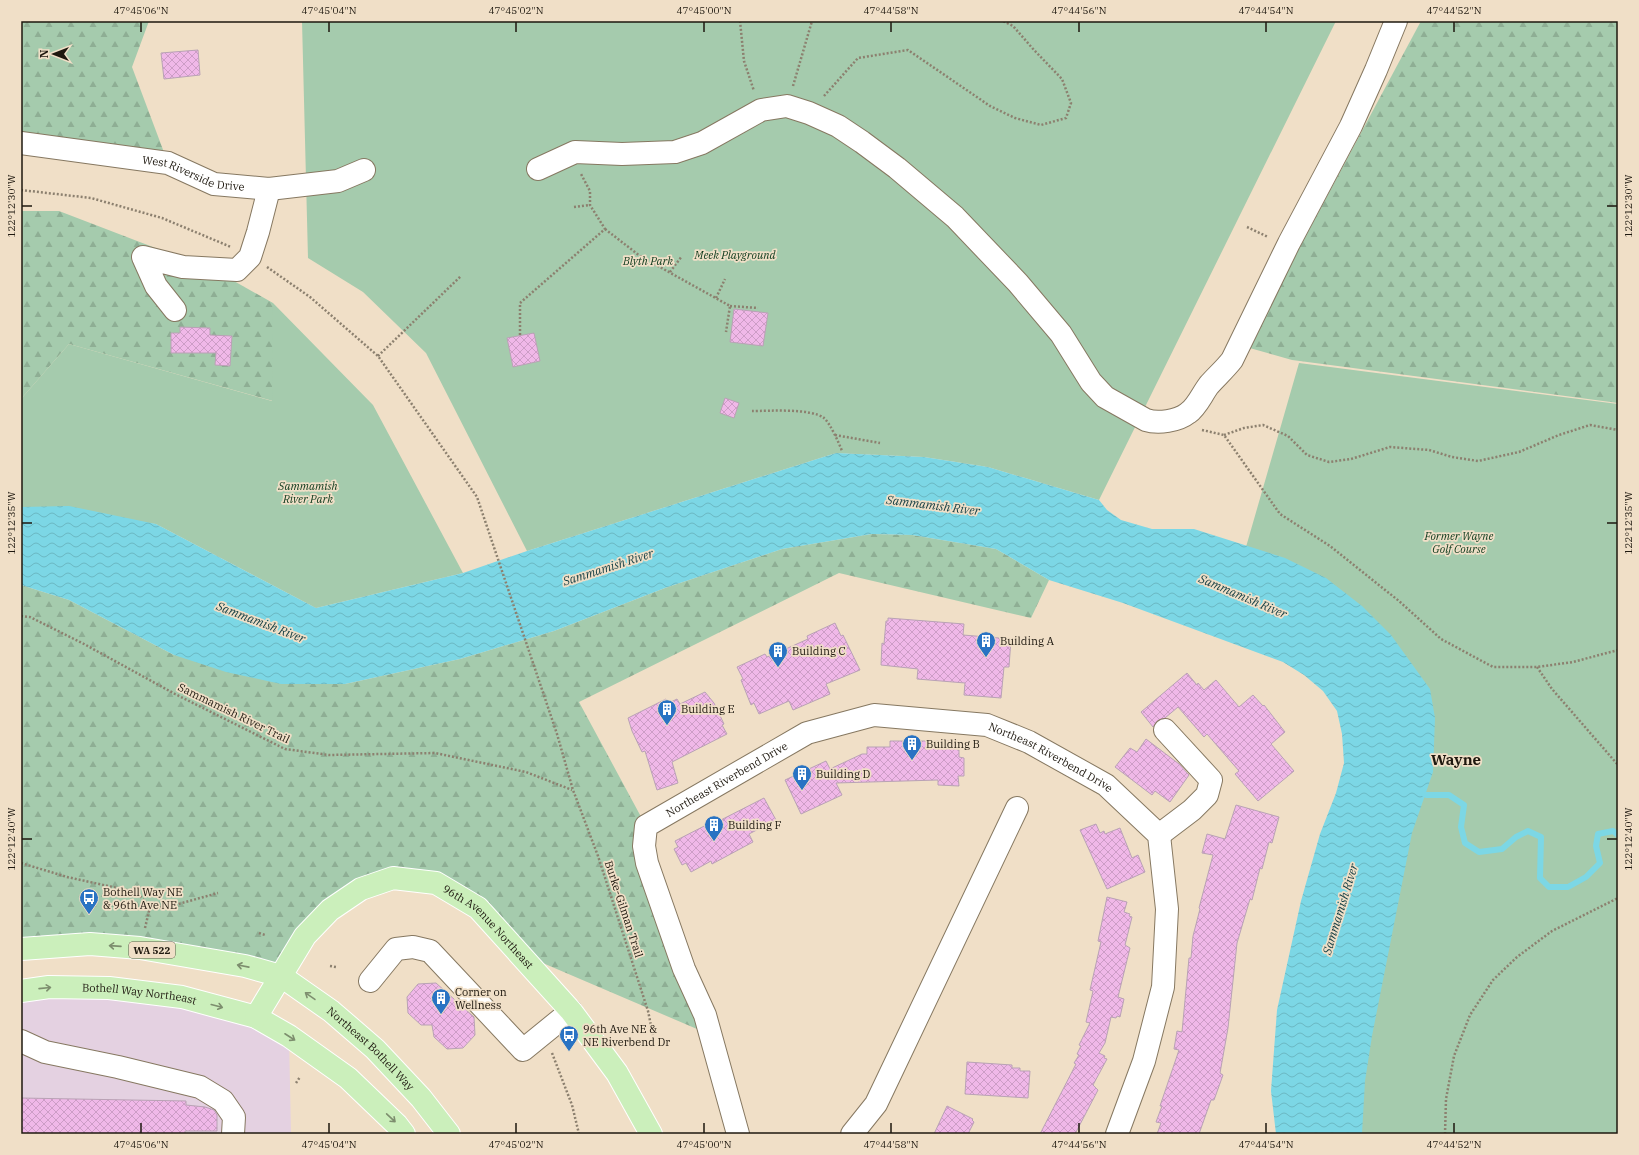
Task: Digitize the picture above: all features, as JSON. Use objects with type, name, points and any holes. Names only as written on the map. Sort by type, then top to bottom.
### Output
[{"type":"main road","name":"96th Avenue Northeast","points":[[256,1016],[305,936],[330,910],[361,889],[393,878],[436,883],[478,908],[571,1011],[617,1073],[651,1134]]},
{"type":"main road","name":"WA 522","points":[[21,949],[90,944],[140,948],[245,966],[281,976]]},
{"type":"main road","name":"Northeast Bothell Way","points":[[281,976],[331,1011],[375,1049],[422,1098],[449,1134]]},
{"type":"main road","name":"Bothell Way Northeast","points":[[21,991],[49,987],[109,988],[182,997],[256,1016]]},
{"type":"main road","points":[[256,1016],[289,1036],[348,1078],[398,1125],[404,1134]]},
{"type":"street","points":[[538,169],[575,152],[622,154],[675,152],[702,143],[761,110],[787,106],[809,113],[838,126],[862,142],[897,168],[955,217],[1018,283],[1061,334],[1091,382],[1105,397],[1146,420],[1152,422],[1168,422],[1188,413],[1208,386],[1232,360],[1290,243],[1351,126],[1396,21]]},
{"type":"street","name":"West Riverside Drive","points":[[21,143],[168,163],[214,184],[269,189],[338,181],[364,170]]},
{"type":"street","points":[[175,310],[156,286],[143,257],[183,267],[237,270],[250,257],[269,189]]},
{"type":"street","name":"Northeast Riverbend Drive","points":[[738,1134],[705,1015],[684,968],[647,863],[644,846],[646,826],[807,733],[874,715],[987,725],[1028,742],[1106,785],[1159,835]]},
{"type":"street","points":[[1117,1134],[1144,1061],[1163,987],[1167,909],[1159,835],[1192,810],[1207,794],[1211,780],[1165,730]]},
{"type":"street","points":[[852,1134],[876,1104],[1017,808]]},
{"type":"street","points":[[370,982],[396,949],[413,947],[430,950],[523,1050],[571,1011]]},
{"type":"street","points":[[21,1041],[45,1052],[118,1067],[200,1087],[223,1101],[234,1117],[233,1134]]},
{"type":"path","points":[[740,21],[744,61],[761,110]]},
{"type":"path","points":[[787,106],[812,21]]},
{"type":"path","points":[[809,113],[858,58],[908,50],[990,106],[1015,118],[1041,125],[1066,118],[1071,103],[1062,79],[1013,26],[1003,21]]},
{"type":"path","points":[[566,155],[580,172],[590,191],[590,205],[606,229],[640,256],[730,306],[758,308]]},
{"type":"path","name":"Burke-Gilman Trail","points":[[21,190],[91,198],[162,218],[250,257],[310,297],[378,356],[477,497],[556,734],[573,790],[598,856],[648,1011],[653,1035]]},
{"type":"path","points":[[574,207],[590,205]]},
{"type":"path","points":[[520,336],[520,303],[606,229]]},
{"type":"path","points":[[670,272],[682,256]]},
{"type":"path","points":[[378,356],[461,276]]},
{"type":"path","points":[[716,298],[725,279]]},
{"type":"path","points":[[726,332],[730,306]]},
{"type":"path","points":[[752,411],[802,411],[824,418],[835,435],[842,451]]},
{"type":"path","points":[[1200,429],[1224,436],[1244,428],[1263,425],[1288,436],[1307,455],[1329,462],[1351,459],[1390,447],[1429,450],[1452,457],[1478,461],[1519,452],[1590,425],[1618,430]]},
{"type":"path","points":[[835,435],[845,438],[880,443]]},
{"type":"path","points":[[1224,436],[1280,514],[1330,546],[1398,601],[1441,639],[1493,667],[1537,668],[1573,662],[1618,650]]},
{"type":"path","name":"Sammamish River Trail","points":[[21,616],[30,617],[84,644],[175,694],[285,748],[329,755],[435,753],[526,772],[573,790]]},
{"type":"path","points":[[1537,668],[1552,689],[1618,765]]},
{"type":"path","points":[[21,863],[67,877],[131,891],[140,896],[150,907],[164,908],[218,893]]},
{"type":"path","points":[[1445,1134],[1446,1099],[1454,1056],[1470,1014],[1493,980],[1517,957],[1552,931],[1618,898]]},
{"type":"path","points":[[259,932],[265,936]]},
{"type":"path","points":[[330,966],[336,967]]},
{"type":"path","points":[[554,1062],[572,1105],[578,1134]]},
{"type":"path","points":[[296,1083],[300,1077]]},
{"type":"shaded area","points":[[109,988],[289,1036],[291,1134],[21,1134],[21,991]]},
{"type":"green space","points":[[21,21],[149,21],[132,67],[168,163],[21,143]]},
{"type":"green space","name":"Blyth Park","points":[[302,21],[1336,21],[1099,500],[988,467],[924,457],[836,453],[527,551],[426,353],[363,292],[308,258]]},
{"type":"green space","points":[[1421,21],[1618,21],[1618,403],[1292,360],[1246,347]]},
{"type":"green space","points":[[21,211],[59,211],[218,272],[273,303],[273,401],[69,344],[21,399]]},
{"type":"green space","name":"Sammamish River Park","points":[[273,303],[373,405],[463,573],[316,608],[156,524],[21,507],[21,399],[69,344],[272,401]]},
{"type":"green space","name":"Former Wayne Golf Course","points":[[1299,363],[1618,404],[1618,1134],[1314,1134],[1362,800],[1351,658],[1246,547]]},
{"type":"green space","points":[[872,534],[912,535],[996,549],[1049,580],[1031,618],[839,573],[579,702],[646,826],[704,1032],[517,952],[436,883],[361,889],[281,976],[245,966],[21,949],[21,585],[69,600],[174,655],[345,684],[460,659],[554,631],[665,588],[782,549]]},
{"type":"water","name":"Sammamish River","points":[[836,453],[924,457],[988,467],[1099,500],[1107,510],[1121,520],[1152,529],[1194,529],[1285,558],[1326,578],[1362,606],[1391,635],[1430,689],[1435,718],[1433,772],[1412,833],[1372,1036],[1365,1081],[1362,1134],[1276,1134],[1271,1091],[1277,1010],[1301,901],[1320,834],[1336,793],[1344,763],[1342,734],[1337,711],[1323,691],[1304,675],[1283,662],[1123,603],[1049,580],[996,549],[912,535],[872,534],[782,549],[665,588],[554,631],[460,659],[345,684],[281,684],[226,672],[174,655],[69,600],[21,585],[21,507],[69,506],[156,524],[316,608],[463,573],[527,551]]},
{"type":"building","points":[[198,50],[200,75],[164,79],[161,53]]},
{"type":"building","points":[[734,309],[768,313],[763,346],[730,342]]},
{"type":"building","points":[[180,327],[210,328],[210,335],[232,336],[230,366],[215,365],[216,353],[171,353],[171,333],[180,333]]},
{"type":"building","points":[[534,333],[540,361],[513,367],[507,338]]},
{"type":"building","points":[[725,398],[739,403],[734,418],[720,413]]},
{"type":"building","name":"Building A","points":[[888,618],[964,624],[963,635],[1011,639],[1009,667],[1004,667],[1001,698],[964,695],[965,683],[917,679],[918,669],[881,665],[882,643],[884,644],[886,621],[888,621]]},
{"type":"building","name":"Building C","points":[[835,623],[841,636],[843,635],[860,670],[826,684],[830,694],[793,710],[789,701],[759,714],[754,703],[751,705],[741,680],[743,679],[737,667],[765,654],[767,657],[808,639],[807,636]]},
{"type":"building","points":[[1187,673],[1197,685],[1198,683],[1204,690],[1216,680],[1239,707],[1253,695],[1263,706],[1264,705],[1285,732],[1271,744],[1294,771],[1258,801],[1235,774],[1239,771],[1207,734],[1204,737],[1178,707],[1165,718],[1157,721],[1153,727],[1141,712]]},
{"type":"building","name":"Building E","points":[[705,692],[714,703],[727,734],[672,762],[678,783],[657,790],[645,751],[642,752],[632,731],[628,718],[666,699],[669,703],[677,699],[680,704]]},
{"type":"building","points":[[1146,739],[1179,764],[1189,775],[1170,802],[1155,791],[1152,795],[1115,767],[1130,748],[1137,752]]},
{"type":"building","name":"Building B","points":[[890,741],[954,741],[954,747],[957,747],[957,750],[959,750],[959,757],[964,758],[964,776],[958,776],[959,786],[938,785],[938,780],[836,783],[842,795],[801,814],[785,780],[826,761],[830,769],[862,754],[867,754],[867,747],[890,747]]},
{"type":"building","name":"Building F","points":[[764,798],[776,820],[749,834],[753,842],[712,864],[711,861],[691,872],[686,863],[682,865],[674,849],[678,847],[675,841]]},
{"type":"building","points":[[1236,805],[1279,817],[1272,843],[1269,842],[1262,869],[1260,868],[1252,900],[1250,899],[1237,943],[1228,1028],[1220,1073],[1223,1075],[1214,1100],[1211,1100],[1199,1134],[1157,1134],[1161,1123],[1156,1122],[1162,1106],[1160,1106],[1179,1050],[1174,1049],[1177,1031],[1182,1032],[1189,958],[1191,958],[1193,936],[1213,855],[1202,853],[1207,834],[1225,839]]},
{"type":"building","points":[[1096,824],[1100,833],[1104,831],[1105,834],[1120,828],[1132,858],[1138,855],[1145,872],[1107,889],[1080,830]]},
{"type":"building","points":[[1107,897],[1127,902],[1124,912],[1130,914],[1129,916],[1132,917],[1125,945],[1130,948],[1118,997],[1124,999],[1120,1017],[1111,1017],[1105,1043],[1099,1053],[1107,1059],[1093,1085],[1098,1090],[1075,1134],[1040,1134],[1076,1064],[1074,1063],[1079,1055],[1077,1054],[1081,1046],[1079,1045],[1090,1023],[1086,1022],[1093,991],[1090,990],[1101,942],[1098,941]]},
{"type":"building","name":"Corner on Wellness","points":[[436,983],[474,1017],[475,1035],[463,1048],[447,1049],[434,1037],[432,1025],[421,1025],[408,1013],[407,997],[418,984]]},
{"type":"building","points":[[967,1062],[1012,1065],[1012,1068],[1020,1068],[1020,1071],[1030,1071],[1028,1098],[965,1094]]},
{"type":"building","points":[[21,1098],[186,1101],[186,1105],[205,1107],[214,1110],[217,1115],[217,1131],[185,1131],[185,1134],[21,1134]]},
{"type":"building","points":[[947,1106],[973,1119],[972,1120],[974,1122],[968,1134],[934,1134]]},
{"type":"waterway","points":[[1419,791],[1426,795],[1449,795],[1464,805],[1461,827],[1465,843],[1479,852],[1502,849],[1516,837],[1528,831],[1541,837],[1540,878],[1549,887],[1568,887],[1586,877],[1600,863],[1596,846],[1598,834],[1613,831],[1618,835]]},
{"type":"place","name":"Building A","points":[[986,658]]},
{"type":"place","name":"Building C","points":[[778,668]]},
{"type":"place","name":"Building E","points":[[667,726]]},
{"type":"place","name":"Building B","points":[[912,761]]},
{"type":"place","name":"Building D","points":[[802,791]]},
{"type":"place","name":"Building F","points":[[714,842]]},
{"type":"place","name":"Bothell Way NE & 96th Ave NE","points":[[89,915]]},
{"type":"place","name":"Corner on Wellness","points":[[441,1015]]},
{"type":"place","name":"96th Ave NE & NE Riverbend Dr","points":[[569,1052]]},
{"type":"district","name":"Wayne","points":[[1456,759]]},
{"type":"park label","name":"Meek Playground","points":[[735,255]]}]
